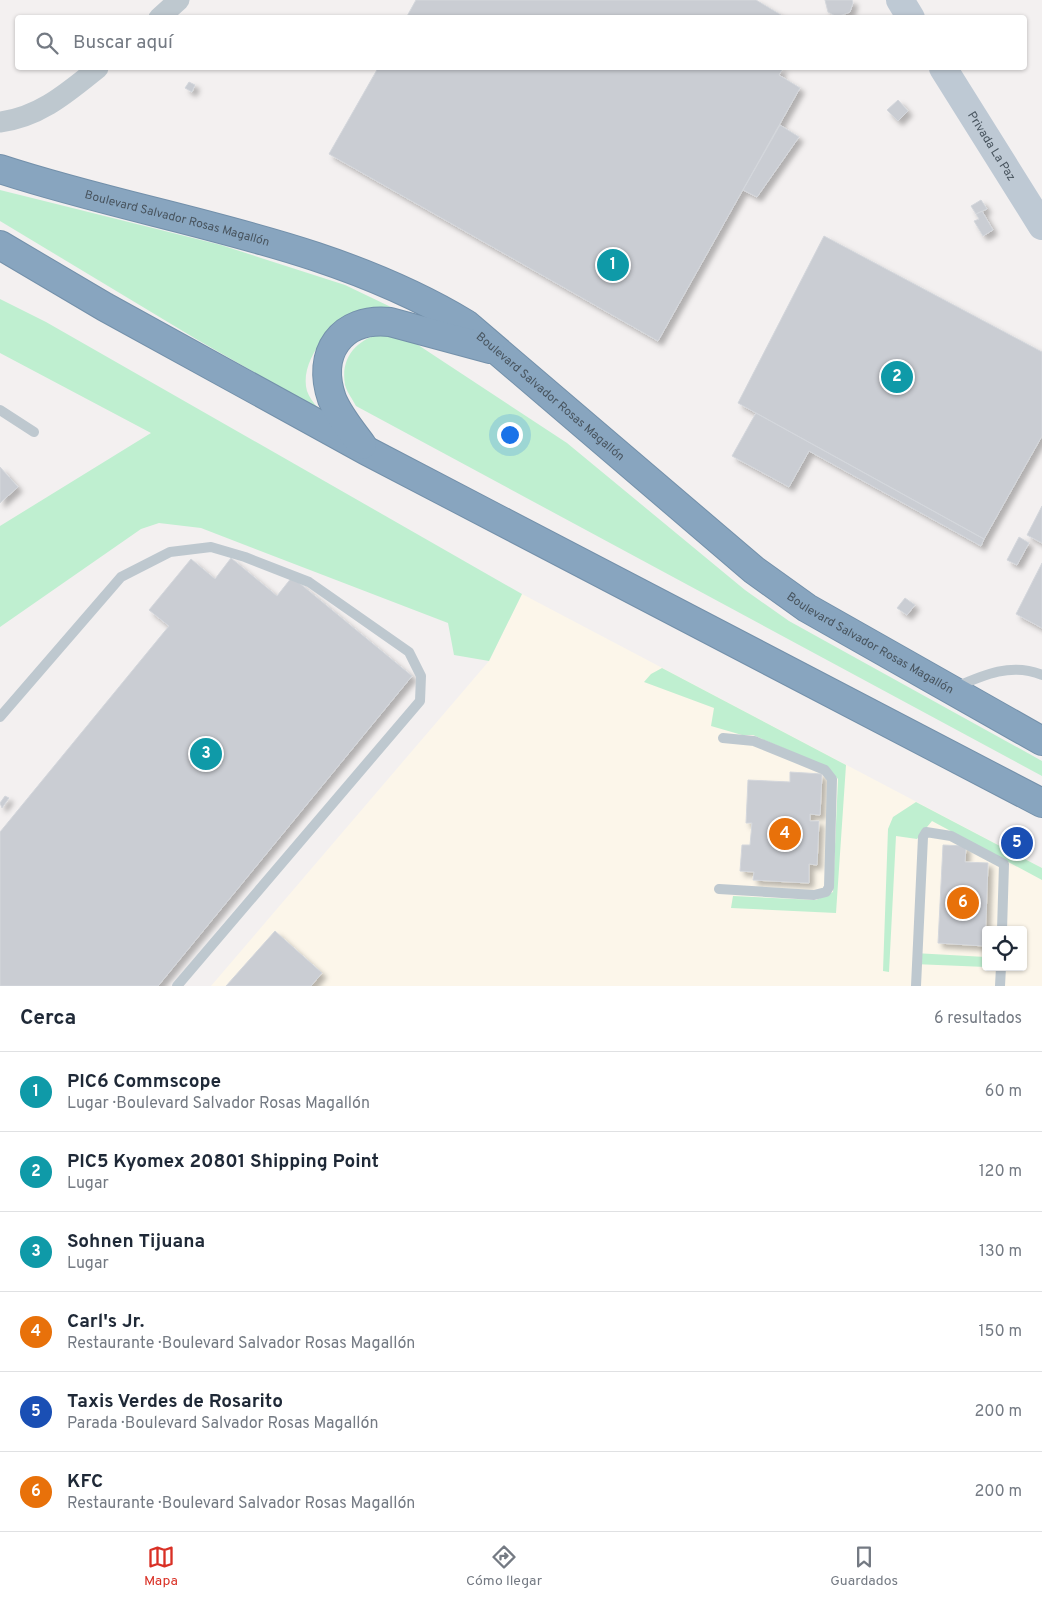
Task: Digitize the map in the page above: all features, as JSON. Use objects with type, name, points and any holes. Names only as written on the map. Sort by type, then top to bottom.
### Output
[{"type":"highway","name":"Boulevard Salvador Rosas Magallón","points":[[0,170],[301,252],[361,271],[435,305],[466,324],[499,351],[754,570],[807,608],[1042,741]]},
{"type":"highway","points":[[4,250],[367,451],[1042,804]]},
{"type":"highway","points":[[367,451],[342,418],[332,399],[328,380],[332,349],[338,337],[347,329],[358,323],[374,320],[390,322],[499,351]]},
{"type":"street","points":[[162,15],[179,0]]},
{"type":"street","points":[[900,0],[910,15]]},
{"type":"street","points":[[0,122],[33,114],[69,92],[96,70]]},
{"type":"street","name":"Privada La Paz","points":[[944,70],[1042,226]]},
{"type":"lane","points":[[0,410],[34,432]]},
{"type":"lane","points":[[0,718],[121,577],[170,552],[211,547],[245,556],[309,582],[409,652],[421,676],[420,702],[177,986]]},
{"type":"lane","points":[[950,690],[986,673],[1008,669],[1034,672],[1042,675]]},
{"type":"lane","points":[[720,889],[814,896],[826,892],[829,887],[832,779],[825,770],[754,741],[723,738]]},
{"type":"lane","points":[[916,986],[923,837],[926,832],[952,836],[1004,864],[1002,926]]},
{"type":"lane","points":[[1000,971],[1000,986]]},
{"type":"shaded area","points":[[522,594],[1042,868],[1042,986],[211,986],[489,661]]},
{"type":"green space","points":[[0,190],[221,245],[345,285],[418,320],[385,310],[365,309],[342,320],[322,341],[308,366],[307,391],[314,403],[331,421],[294,395],[196,339],[0,221]]},
{"type":"green space","points":[[0,299],[46,322],[522,594],[489,661],[454,655],[448,623],[201,528],[159,523],[141,529],[0,627],[0,526],[151,433],[0,353]]},
{"type":"green space","points":[[383,333],[406,337],[567,443],[745,590],[789,621],[1042,761],[1042,776],[356,406],[345,385],[345,365],[348,357],[359,344]]},
{"type":"green space","points":[[662,668],[846,765],[836,913],[731,908],[733,896],[816,900],[833,892],[838,779],[827,767],[753,735],[742,735],[711,726],[714,708],[644,682],[651,674]]},
{"type":"green space","points":[[916,802],[1042,868],[1042,880],[932,821],[917,839],[896,836],[889,972],[883,971],[888,829],[893,817]]},
{"type":"green space","points":[[914,953],[982,957],[982,967],[914,964]]},
{"type":"building","points":[[416,0],[756,0],[781,15],[408,15]]},
{"type":"building","points":[[825,0],[852,0],[850,12],[842,15],[833,15],[828,12]]},
{"type":"building","points":[[377,70],[782,70],[779,75],[800,88],[658,341],[329,154]]},
{"type":"building","points":[[189,82],[195,85],[192,92],[185,88]]},
{"type":"building","points":[[898,100],[908,111],[898,121],[887,110]]},
{"type":"building","points":[[780,125],[799,137],[757,197],[743,190]]},
{"type":"building","points":[[981,200],[987,209],[976,214],[971,206]]},
{"type":"building","points":[[982,211],[993,230],[983,236],[974,221],[979,219],[976,214]]},
{"type":"building","points":[[824,236],[1042,352],[1042,436],[984,539],[738,403]]},
{"type":"building","points":[[756,413],[984,539],[981,546],[809,451],[789,487],[732,456]]},
{"type":"building","points":[[0,467],[18,487],[0,503]]},
{"type":"building","points":[[1042,506],[1042,543],[1027,535]]},
{"type":"building","points":[[1019,537],[1029,543],[1017,565],[1007,560]]},
{"type":"building","points":[[231,558],[277,596],[292,577],[412,676],[158,986],[0,986],[0,832],[169,626],[149,610],[191,559],[215,579]]},
{"type":"building","points":[[1042,563],[1042,628],[1016,614]]},
{"type":"building","points":[[905,598],[915,605],[907,615],[897,608]]},
{"type":"building","points":[[790,772],[822,774],[820,815],[810,814],[810,821],[819,821],[817,865],[809,864],[809,883],[753,880],[754,872],[740,871],[742,845],[750,845],[752,823],[746,823],[748,780],[790,782]]},
{"type":"building","points":[[5,796],[9,798],[2,808],[0,803]]},
{"type":"building","points":[[943,845],[966,846],[965,862],[988,863],[986,926],[982,926],[982,946],[938,943]]},
{"type":"building","points":[[275,931],[322,973],[311,986],[226,986]]},
{"type":"place","name":"PIC6 Commscope","points":[[613,265]]},
{"type":"place","name":"PIC5 Kyomex 20801 Shipping Point","points":[[897,377]]},
{"type":"place","name":"Sohnen Tijuana","points":[[206,754]]},
{"type":"place","name":"Carl's Jr.","points":[[785,834]]},
{"type":"place","name":"Taxis Verdes de Rosarito","points":[[1017,843]]},
{"type":"place","name":"KFC","points":[[963,903]]}]
